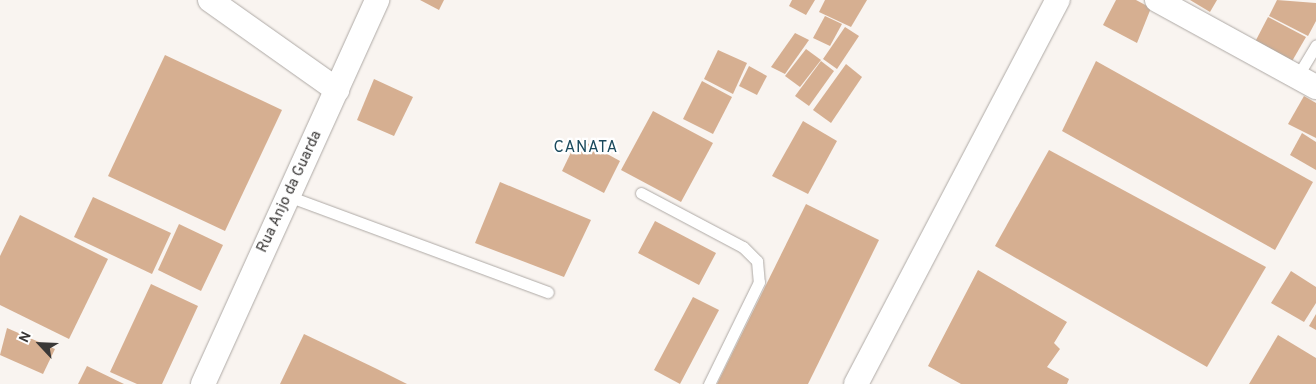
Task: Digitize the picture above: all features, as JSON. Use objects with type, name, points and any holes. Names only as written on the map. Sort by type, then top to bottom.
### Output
[{"type":"street","points":[[210,0],[337,90]]},
{"type":"street","name":"Rua Anjo da Guarda","points":[[203,384],[377,0]]},
{"type":"street","points":[[856,384],[1058,0]]},
{"type":"street","points":[[1157,0],[1307,82]]},
{"type":"lane","points":[[1307,82],[1316,45]]},
{"type":"lane","points":[[641,193],[743,248],[757,261],[759,282],[709,384]]},
{"type":"lane","points":[[288,196],[548,292]]},
{"type":"building","points":[[420,0],[444,0],[439,10]]},
{"type":"building","points":[[792,0],[815,0],[806,15],[789,6]]},
{"type":"building","points":[[825,0],[867,0],[851,27],[819,12]]},
{"type":"building","points":[[1116,0],[1136,0],[1151,8],[1137,43],[1103,25]]},
{"type":"building","points":[[1190,0],[1217,0],[1210,12]]},
{"type":"building","points":[[1277,0],[1316,3],[1316,21],[1308,36],[1269,16]]},
{"type":"building","points":[[825,16],[842,24],[830,46],[813,38]]},
{"type":"building","points":[[1268,17],[1306,37],[1291,63],[1255,42]]},
{"type":"building","points":[[845,27],[859,36],[837,69],[823,59]]},
{"type":"building","points":[[795,33],[809,40],[785,74],[771,67]]},
{"type":"building","points":[[806,49],[821,60],[800,87],[785,76]]},
{"type":"building","points":[[718,50],[747,63],[733,94],[704,79]]},
{"type":"building","points":[[165,55],[282,110],[225,231],[108,176]]},
{"type":"building","points":[[821,61],[834,71],[809,106],[795,96]]},
{"type":"building","points":[[1096,61],[1313,182],[1275,250],[1062,131]]},
{"type":"building","points":[[846,64],[862,77],[831,123],[813,110]]},
{"type":"building","points":[[749,66],[767,76],[757,95],[739,86]]},
{"type":"building","points":[[374,79],[413,97],[394,136],[357,120]]},
{"type":"building","points":[[702,81],[732,97],[713,134],[683,119]]},
{"type":"building","points":[[1304,96],[1316,103],[1316,138],[1288,124]]},
{"type":"building","points":[[653,111],[713,143],[681,202],[621,170]]},
{"type":"building","points":[[803,121],[837,141],[808,194],[772,176]]},
{"type":"building","points":[[1302,133],[1316,142],[1316,170],[1290,155]]},
{"type":"building","points":[[578,138],[620,161],[604,193],[562,171]]},
{"type":"building","points":[[1049,150],[1266,267],[1207,367],[995,246]]},
{"type":"building","points":[[500,182],[591,220],[564,277],[475,243]]},
{"type":"building","points":[[93,197],[171,233],[152,274],[74,237]]},
{"type":"building","points":[[806,204],[879,240],[808,384],[717,384]]},
{"type":"building","points":[[20,215],[108,259],[69,339],[0,305],[0,256]]},
{"type":"building","points":[[655,221],[716,253],[699,285],[638,253]]},
{"type":"building","points":[[179,224],[223,245],[201,291],[158,270]]},
{"type":"building","points":[[978,270],[1067,322],[1054,343],[1060,349],[1047,367],[1069,379],[1067,384],[961,384],[928,366]]},
{"type":"building","points":[[1291,271],[1316,287],[1316,303],[1304,322],[1271,303]]},
{"type":"building","points":[[151,284],[198,306],[162,384],[137,384],[110,372]]},
{"type":"building","points":[[693,297],[719,310],[680,384],[654,370]]},
{"type":"building","points":[[1316,314],[1316,330],[1309,326]]},
{"type":"building","points":[[7,328],[55,349],[43,374],[0,355]]},
{"type":"building","points":[[304,334],[377,369],[407,384],[280,384]]},
{"type":"building","points":[[1278,335],[1316,358],[1316,384],[1249,384]]},
{"type":"building","points":[[87,366],[124,384],[78,384]]},
{"type":"district","name":"CANATA","points":[[586,148]]}]
